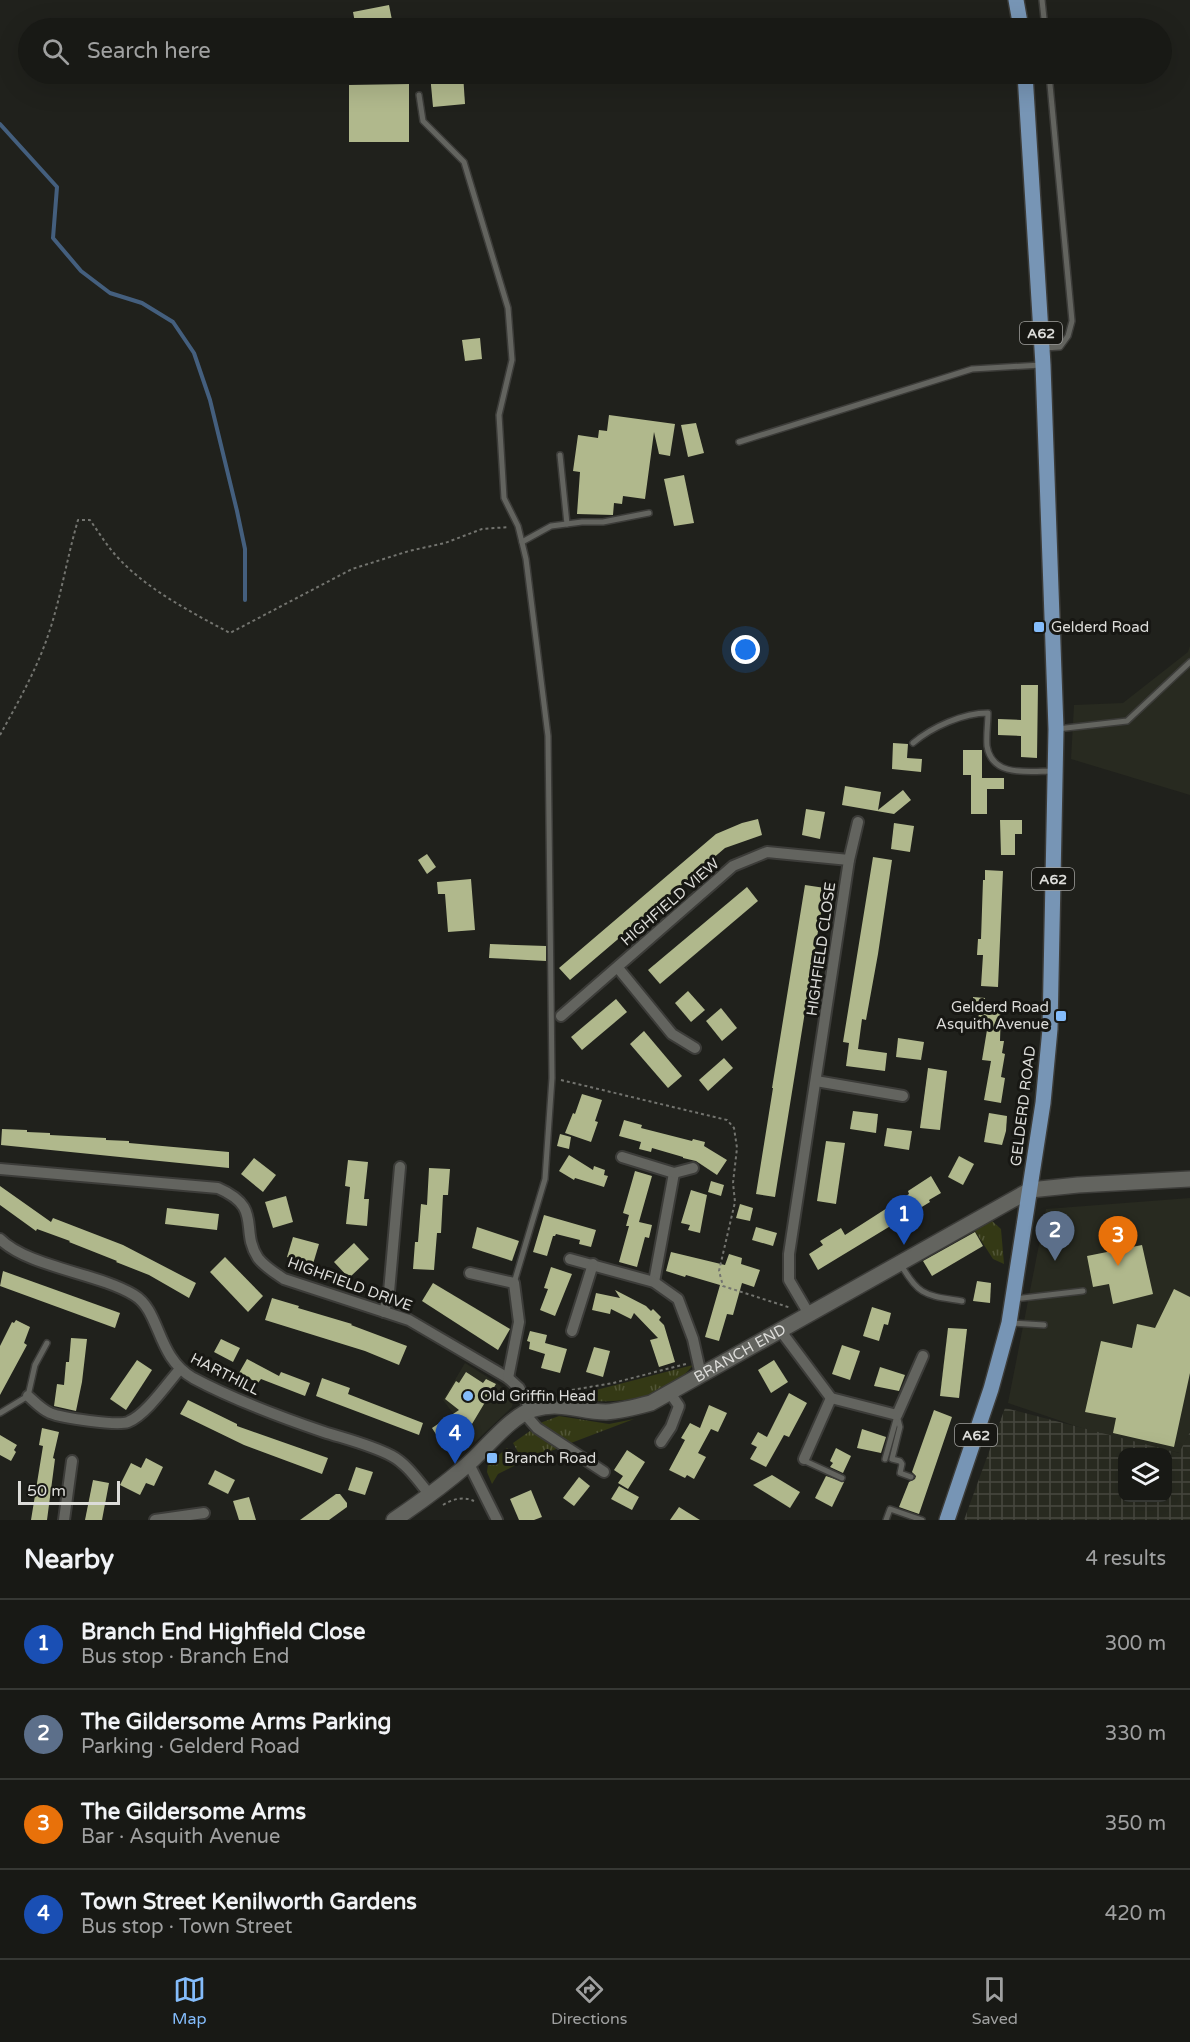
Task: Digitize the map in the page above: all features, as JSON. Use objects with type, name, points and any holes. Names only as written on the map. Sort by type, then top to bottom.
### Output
[{"type":"main road","points":[[1016,0],[1019,18]]},
{"type":"main road","name":"GELDERD ROAD","points":[[947,1520],[991,1389],[1009,1323],[1043,1103],[1050,1029],[1056,729],[1044,365],[1026,84]]},
{"type":"main road","points":[[1030,1190],[1190,1179]]},
{"type":"main road","name":"BRANCH END","points":[[528,1412],[550,1406],[572,1406],[604,1412],[651,1403],[670,1394],[699,1368],[780,1330],[1030,1190]]},
{"type":"main road","points":[[394,1520],[434,1501],[469,1464],[528,1412]]},
{"type":"street","name":"HIGHFIELD CLOSE","points":[[809,1314],[789,1280],[789,1254],[849,860],[858,822]]},
{"type":"street","name":"HIGHFIELD VIEW","points":[[561,1016],[733,866],[767,852],[849,860]]},
{"type":"street","name":"HIGHFIELD VIEW","points":[[618,968],[672,1034],[695,1048]]},
{"type":"street","points":[[816,1081],[903,1096]]},
{"type":"street","points":[[622,1157],[674,1173],[693,1168]]},
{"type":"street","points":[[384,1312],[389,1292],[400,1167]]},
{"type":"street","name":"HIGHFIELD DRIVE","points":[[0,1169],[218,1188],[238,1199],[245,1209],[258,1257],[284,1280],[384,1312],[419,1326],[508,1378],[519,1388],[528,1412]]},
{"type":"street","points":[[654,1282],[674,1173]]},
{"type":"street","name":"HARTHILL","points":[[1,1242],[30,1256],[135,1295],[146,1305],[170,1357],[180,1369],[193,1378],[266,1411],[394,1456],[434,1501]]},
{"type":"street","points":[[570,1259],[654,1282],[678,1299],[693,1339],[699,1368]]},
{"type":"street","points":[[572,1330],[593,1264]]},
{"type":"street","points":[[470,1273],[514,1283],[519,1322],[508,1378]]},
{"type":"street","points":[[780,1330],[831,1398],[897,1415],[923,1356]]},
{"type":"street","points":[[28,1396],[51,1414],[117,1424],[129,1421],[141,1413],[180,1369]]},
{"type":"street","points":[[661,1442],[671,1427],[679,1406],[670,1394]]},
{"type":"street","points":[[804,1459],[831,1398]]},
{"type":"street","points":[[528,1412],[537,1428],[604,1472]]},
{"type":"street","points":[[64,1520],[72,1461]]},
{"type":"street","points":[[469,1464],[497,1520]]},
{"type":"street","points":[[155,1520],[204,1513]]},
{"type":"lane","points":[[1042,0],[1044,18]]},
{"type":"lane","points":[[1042,348],[1060,347],[1068,336],[1072,321],[1050,84]]},
{"type":"lane","points":[[419,95],[423,121],[464,162],[508,308],[512,360],[498,415],[504,498],[518,526],[526,559],[548,736],[553,1022],[546,1179],[514,1283]]},
{"type":"lane","points":[[739,441],[972,369],[1044,365]]},
{"type":"lane","points":[[560,455],[567,524]]},
{"type":"lane","points":[[522,542],[551,526],[603,522],[649,513]]},
{"type":"lane","points":[[1056,729],[1127,721],[1190,662]]},
{"type":"lane","points":[[913,743],[924,734],[973,713],[988,712],[987,746],[993,762],[1004,769],[1055,771]]},
{"type":"lane","points":[[899,1262],[917,1289],[928,1295],[962,1301]]},
{"type":"lane","points":[[1012,1299],[1083,1291]]},
{"type":"lane","points":[[1009,1323],[1044,1325]]},
{"type":"lane","points":[[0,1413],[28,1396],[35,1365],[47,1343]]},
{"type":"lane","points":[[885,1459],[897,1415]]},
{"type":"lane","points":[[897,1415],[900,1427],[892,1459],[902,1464],[900,1473],[911,1477]]},
{"type":"lane","points":[[804,1459],[842,1478]]},
{"type":"lane","points":[[886,1520],[890,1509],[922,1520]]},
{"type":"path","points":[[0,735],[27,686],[45,645],[78,520],[90,520],[112,550],[133,571],[161,592],[230,633],[352,569],[409,551],[446,543],[482,529],[518,526]]},
{"type":"path","points":[[552,1078],[728,1120],[734,1128],[737,1148],[733,1183],[735,1202],[719,1271],[723,1286],[809,1314]]},
{"type":"path","points":[[565,1392],[699,1368]]},
{"type":"path","points":[[434,1501],[471,1499],[482,1508],[489,1504]]},
{"type":"shaded area","points":[[1190,646],[1190,795],[1071,759],[1074,705],[1123,703],[1188,652]]},
{"type":"shaded area","points":[[1190,1198],[1190,1432],[1180,1453],[1172,1451],[1172,1448],[1158,1448],[1108,1437],[1008,1403],[1046,1209]]},
{"type":"shaded area","points":[[465,1363],[497,1383],[514,1398],[512,1407],[475,1442],[443,1400]]},
{"type":"shaded area","points":[[1005,1408],[1160,1448],[1118,1448],[1118,1502],[1172,1502],[1172,1451],[1179,1453],[1190,1432],[1190,1520],[964,1520]]},
{"type":"green space","points":[[992,1221],[1001,1229],[1004,1264],[993,1259],[975,1231]]},
{"type":"green space","points":[[693,1365],[679,1380],[663,1390],[644,1396],[605,1401],[546,1398],[596,1390]]},
{"type":"green space","points":[[559,1416],[609,1424],[634,1419],[571,1443],[548,1432],[540,1423]]},
{"type":"green space","points":[[530,1431],[559,1448],[523,1461],[513,1443]]},
{"type":"green space","points":[[507,1448],[516,1465],[498,1474],[492,1484],[487,1472],[488,1464]]},
{"type":"building","points":[[389,5],[392,18],[354,18],[353,12]]},
{"type":"building","points":[[409,84],[409,142],[349,142],[349,85]]},
{"type":"building","points":[[431,84],[464,84],[465,104],[433,107]]},
{"type":"building","points":[[480,338],[482,359],[465,361],[462,340]]},
{"type":"building","points":[[609,415],[675,424],[670,456],[659,454],[654,432],[645,499],[623,496],[622,504],[614,503],[613,515],[577,514],[580,472],[573,471],[578,435],[598,438],[599,430],[607,431]]},
{"type":"building","points":[[696,423],[704,453],[688,457],[681,425]]},
{"type":"building","points":[[684,475],[694,523],[674,526],[664,479]]},
{"type":"building","points":[[1021,685],[1038,685],[1037,758],[1021,757],[1021,736],[998,735],[998,719],[1021,720]]},
{"type":"building","points":[[893,743],[908,744],[907,758],[922,759],[921,772],[892,769]]},
{"type":"building","points":[[963,750],[982,750],[982,778],[1004,778],[1004,789],[987,789],[987,814],[971,814],[971,775],[963,775]]},
{"type":"building","points":[[845,786],[881,792],[878,810],[903,790],[911,800],[894,814],[842,805]]},
{"type":"building","points":[[806,809],[825,812],[820,839],[802,835]]},
{"type":"building","points":[[758,819],[762,835],[725,848],[570,980],[559,968],[716,834]]},
{"type":"building","points":[[1000,820],[1022,820],[1022,834],[1015,834],[1015,855],[1001,855]]},
{"type":"building","points":[[894,823],[914,826],[910,852],[891,849]]},
{"type":"building","points":[[427,854],[436,867],[427,874],[418,860]]},
{"type":"building","points":[[873,857],[892,860],[878,954],[866,1020],[862,1019],[858,1049],[887,1053],[885,1071],[846,1066],[849,1043],[843,1042]]},
{"type":"building","points":[[985,870],[1003,871],[998,987],[981,986],[983,955],[977,955],[978,939],[981,939]]},
{"type":"building","points":[[471,879],[475,930],[448,932],[445,894],[438,894],[437,882]]},
{"type":"building","points":[[805,885],[825,888],[775,1197],[756,1194]]},
{"type":"building","points":[[747,887],[758,901],[660,984],[648,970]]},
{"type":"building","points":[[490,944],[546,946],[546,961],[489,958]]},
{"type":"building","points":[[688,991],[705,1010],[691,1022],[675,1003]]},
{"type":"building","points":[[973,997],[985,998],[984,1008],[973,1008]]},
{"type":"building","points":[[616,999],[627,1012],[582,1050],[571,1037]]},
{"type":"building","points":[[721,1008],[737,1028],[722,1041],[706,1021]]},
{"type":"building","points":[[979,1009],[1001,1010],[1000,1041],[1004,1041],[1002,1053],[1005,1054],[1001,1077],[1005,1078],[1001,1103],[984,1100],[991,1061],[982,1060],[987,1030],[978,1030]]},
{"type":"building","points":[[644,1031],[682,1076],[668,1088],[630,1044]]},
{"type":"building","points":[[898,1038],[924,1042],[921,1060],[896,1057]]},
{"type":"building","points":[[724,1058],[733,1068],[708,1091],[699,1080]]},
{"type":"building","points":[[928,1068],[947,1071],[940,1130],[920,1128]]},
{"type":"building","points":[[582,1094],[602,1100],[591,1142],[565,1133]]},
{"type":"building","points":[[853,1111],[878,1114],[876,1133],[850,1129]]},
{"type":"building","points":[[989,1113],[1007,1116],[1002,1145],[984,1142]]},
{"type":"building","points":[[624,1120],[642,1125],[641,1128],[692,1141],[693,1139],[705,1142],[704,1146],[727,1160],[717,1175],[696,1161],[652,1148],[651,1152],[639,1149],[641,1142],[619,1136]]},
{"type":"building","points":[[887,1128],[912,1131],[909,1150],[884,1146]]},
{"type":"building","points":[[2,1129],[229,1152],[229,1168],[1,1145]]},
{"type":"building","points":[[560,1134],[571,1137],[569,1149],[557,1146]]},
{"type":"building","points":[[826,1141],[845,1143],[836,1204],[817,1201]]},
{"type":"building","points":[[569,1155],[593,1170],[594,1166],[605,1170],[604,1175],[608,1176],[604,1187],[575,1178],[574,1180],[559,1171]]},
{"type":"building","points":[[959,1156],[974,1164],[963,1185],[948,1177]]},
{"type":"building","points":[[254,1158],[276,1175],[263,1192],[241,1174]]},
{"type":"building","points":[[348,1160],[368,1162],[364,1199],[369,1199],[367,1226],[346,1224],[350,1187],[345,1186]]},
{"type":"building","points":[[429,1168],[450,1169],[448,1195],[443,1195],[441,1233],[437,1233],[434,1270],[413,1269],[421,1204],[427,1205]]},
{"type":"building","points":[[635,1171],[652,1176],[639,1222],[652,1225],[649,1238],[645,1237],[637,1267],[619,1262],[629,1226],[626,1226],[629,1215],[623,1213]]},
{"type":"building","points":[[931,1176],[941,1193],[818,1270],[809,1254],[823,1245],[820,1241],[841,1228],[845,1235],[909,1194],[908,1191]]},
{"type":"building","points":[[711,1181],[724,1185],[721,1196],[708,1192]]},
{"type":"building","points":[[0,1186],[51,1222],[53,1218],[123,1245],[196,1283],[189,1298],[149,1275],[70,1241],[37,1229],[36,1231],[0,1205]]},
{"type":"building","points":[[691,1190],[707,1195],[700,1233],[688,1230],[690,1225],[681,1223]]},
{"type":"building","points":[[286,1196],[293,1222],[273,1228],[265,1202]]},
{"type":"building","points":[[740,1204],[753,1208],[750,1221],[736,1218]]},
{"type":"building","points":[[167,1208],[219,1214],[217,1230],[165,1224]]},
{"type":"building","points":[[544,1215],[596,1230],[591,1247],[579,1244],[580,1240],[556,1234],[553,1236],[547,1256],[533,1252]]},
{"type":"building","points":[[477,1227],[519,1241],[512,1261],[472,1248]]},
{"type":"building","points":[[756,1227],[777,1233],[773,1246],[752,1240]]},
{"type":"building","points":[[975,1232],[983,1246],[932,1276],[923,1261]]},
{"type":"building","points":[[293,1237],[319,1244],[313,1264],[287,1257]]},
{"type":"building","points":[[354,1243],[369,1259],[349,1278],[334,1262]]},
{"type":"building","points":[[1142,1245],[1153,1294],[1113,1304],[1109,1284],[1093,1287],[1087,1256]]},
{"type":"building","points":[[671,1252],[725,1265],[729,1254],[742,1258],[741,1264],[760,1270],[754,1287],[742,1283],[733,1315],[727,1314],[719,1341],[705,1337],[720,1285],[666,1271]]},
{"type":"building","points":[[225,1257],[263,1296],[248,1312],[210,1272]]},
{"type":"building","points":[[551,1267],[572,1274],[555,1316],[540,1310],[548,1289],[544,1288]]},
{"type":"building","points":[[3,1271],[120,1313],[115,1328],[0,1286]]},
{"type":"building","points":[[977,1281],[991,1283],[990,1303],[973,1301]]},
{"type":"building","points":[[433,1283],[510,1329],[498,1350],[422,1301]]},
{"type":"building","points":[[1174,1289],[1190,1297],[1190,1373],[1174,1447],[1113,1433],[1116,1418],[1085,1412],[1101,1341],[1132,1348],[1137,1324],[1155,1328]]},
{"type":"building","points":[[615,1290],[651,1311],[653,1309],[661,1317],[659,1320],[664,1325],[675,1362],[659,1367],[650,1340],[658,1338],[634,1313],[631,1319],[611,1309],[610,1314],[592,1310],[596,1293],[620,1298]]},
{"type":"building","points":[[272,1298],[352,1324],[407,1346],[399,1365],[365,1351],[265,1320]]},
{"type":"building","points":[[872,1307],[891,1313],[888,1325],[884,1324],[879,1341],[863,1336]]},
{"type":"building","points":[[16,1320],[30,1327],[24,1343],[27,1345],[0,1395],[0,1346],[12,1322]]},
{"type":"building","points":[[948,1328],[967,1329],[959,1398],[940,1396]]},
{"type":"building","points":[[530,1331],[547,1335],[545,1343],[567,1349],[560,1373],[541,1368],[545,1354],[529,1349],[530,1342],[527,1341]]},
{"type":"building","points":[[71,1338],[87,1339],[76,1411],[54,1406],[57,1384],[64,1385]]},
{"type":"building","points":[[221,1339],[240,1348],[233,1362],[214,1352]]},
{"type":"building","points":[[842,1345],[860,1351],[850,1380],[832,1374]]},
{"type":"building","points":[[594,1347],[610,1351],[603,1377],[586,1372]]},
{"type":"building","points":[[247,1359],[279,1376],[281,1372],[310,1383],[305,1396],[261,1379],[258,1383],[239,1373]]},
{"type":"building","points":[[137,1360],[152,1370],[126,1410],[110,1399]]},
{"type":"building","points":[[774,1360],[788,1382],[771,1393],[758,1370]]},
{"type":"building","points":[[880,1367],[905,1375],[899,1391],[874,1386]]},
{"type":"building","name":"Old Griffin Head","points":[[466,1372],[483,1383],[486,1379],[496,1384],[472,1424],[469,1422],[441,1442],[432,1428],[459,1410],[445,1399],[456,1381],[459,1383]]},
{"type":"building","points":[[322,1378],[350,1388],[348,1394],[423,1423],[419,1435],[316,1396]]},
{"type":"building","points":[[789,1393],[807,1403],[789,1437],[784,1435],[766,1467],[750,1459],[757,1447],[751,1444],[758,1432],[767,1437]]},
{"type":"building","points":[[188,1400],[237,1426],[328,1458],[322,1474],[244,1445],[180,1414]]},
{"type":"building","points":[[709,1405],[727,1413],[718,1432],[711,1429],[698,1453],[706,1457],[694,1479],[687,1475],[685,1478],[669,1470],[685,1440],[681,1438],[690,1423],[700,1428]]},
{"type":"building","points":[[934,1410],[952,1417],[919,1514],[899,1507],[909,1482],[915,1479],[916,1476],[912,1472]]},
{"type":"building","points":[[42,1428],[59,1432],[53,1458],[55,1459],[47,1520],[31,1520],[43,1446],[39,1445]]},
{"type":"building","points":[[862,1429],[886,1437],[881,1453],[857,1448]]},
{"type":"building","points":[[0,1435],[17,1445],[11,1461],[0,1455]]},
{"type":"building","points":[[836,1448],[851,1456],[843,1473],[830,1467],[833,1463],[830,1461]]},
{"type":"building","points":[[627,1450],[645,1462],[628,1489],[618,1483],[623,1476],[614,1470]]},
{"type":"building","points":[[146,1458],[163,1467],[154,1486],[146,1483],[140,1495],[120,1485],[131,1463],[141,1468]]},
{"type":"building","points":[[356,1467],[373,1472],[365,1495],[348,1490]]},
{"type":"building","points":[[215,1470],[235,1480],[228,1494],[208,1484]]},
{"type":"building","points":[[772,1475],[800,1492],[790,1508],[753,1485]]},
{"type":"building","points":[[826,1476],[844,1482],[832,1507],[815,1498]]},
{"type":"building","points":[[579,1477],[590,1486],[574,1506],[563,1498]]},
{"type":"building","points":[[93,1480],[109,1483],[102,1520],[85,1520]]},
{"type":"building","points":[[619,1486],[639,1497],[632,1510],[611,1499]]},
{"type":"building","points":[[531,1490],[542,1517],[534,1520],[519,1520],[510,1499]]},
{"type":"building","points":[[336,1494],[340,1494],[347,1503],[347,1507],[329,1520],[300,1520]]},
{"type":"building","points":[[249,1497],[256,1520],[239,1520],[233,1501]]},
{"type":"building","points":[[679,1507],[700,1520],[670,1520]]},
{"type":"waterway","points":[[0,124],[57,187],[53,238],[81,271],[110,293],[142,303],[173,322],[194,353],[210,400],[245,549],[245,600]]},
{"type":"place","name":"Gelderd Road","points":[[1039,627]]},
{"type":"place","name":"Gelderd Road Asquith Avenue","points":[[1061,1016]]},
{"type":"place","name":"Branch End Highfield Close","points":[[904,1245]]},
{"type":"place","name":"The Gildersome Arms Parking","points":[[1055,1261]]},
{"type":"place","name":"The Gildersome Arms","points":[[1118,1266]]},
{"type":"place","name":"Old Griffin Head","points":[[468,1396]]},
{"type":"place","name":"Branch Road","points":[[492,1458]]},
{"type":"place","name":"Town Street Kenilworth Gardens","points":[[455,1464]]}]
